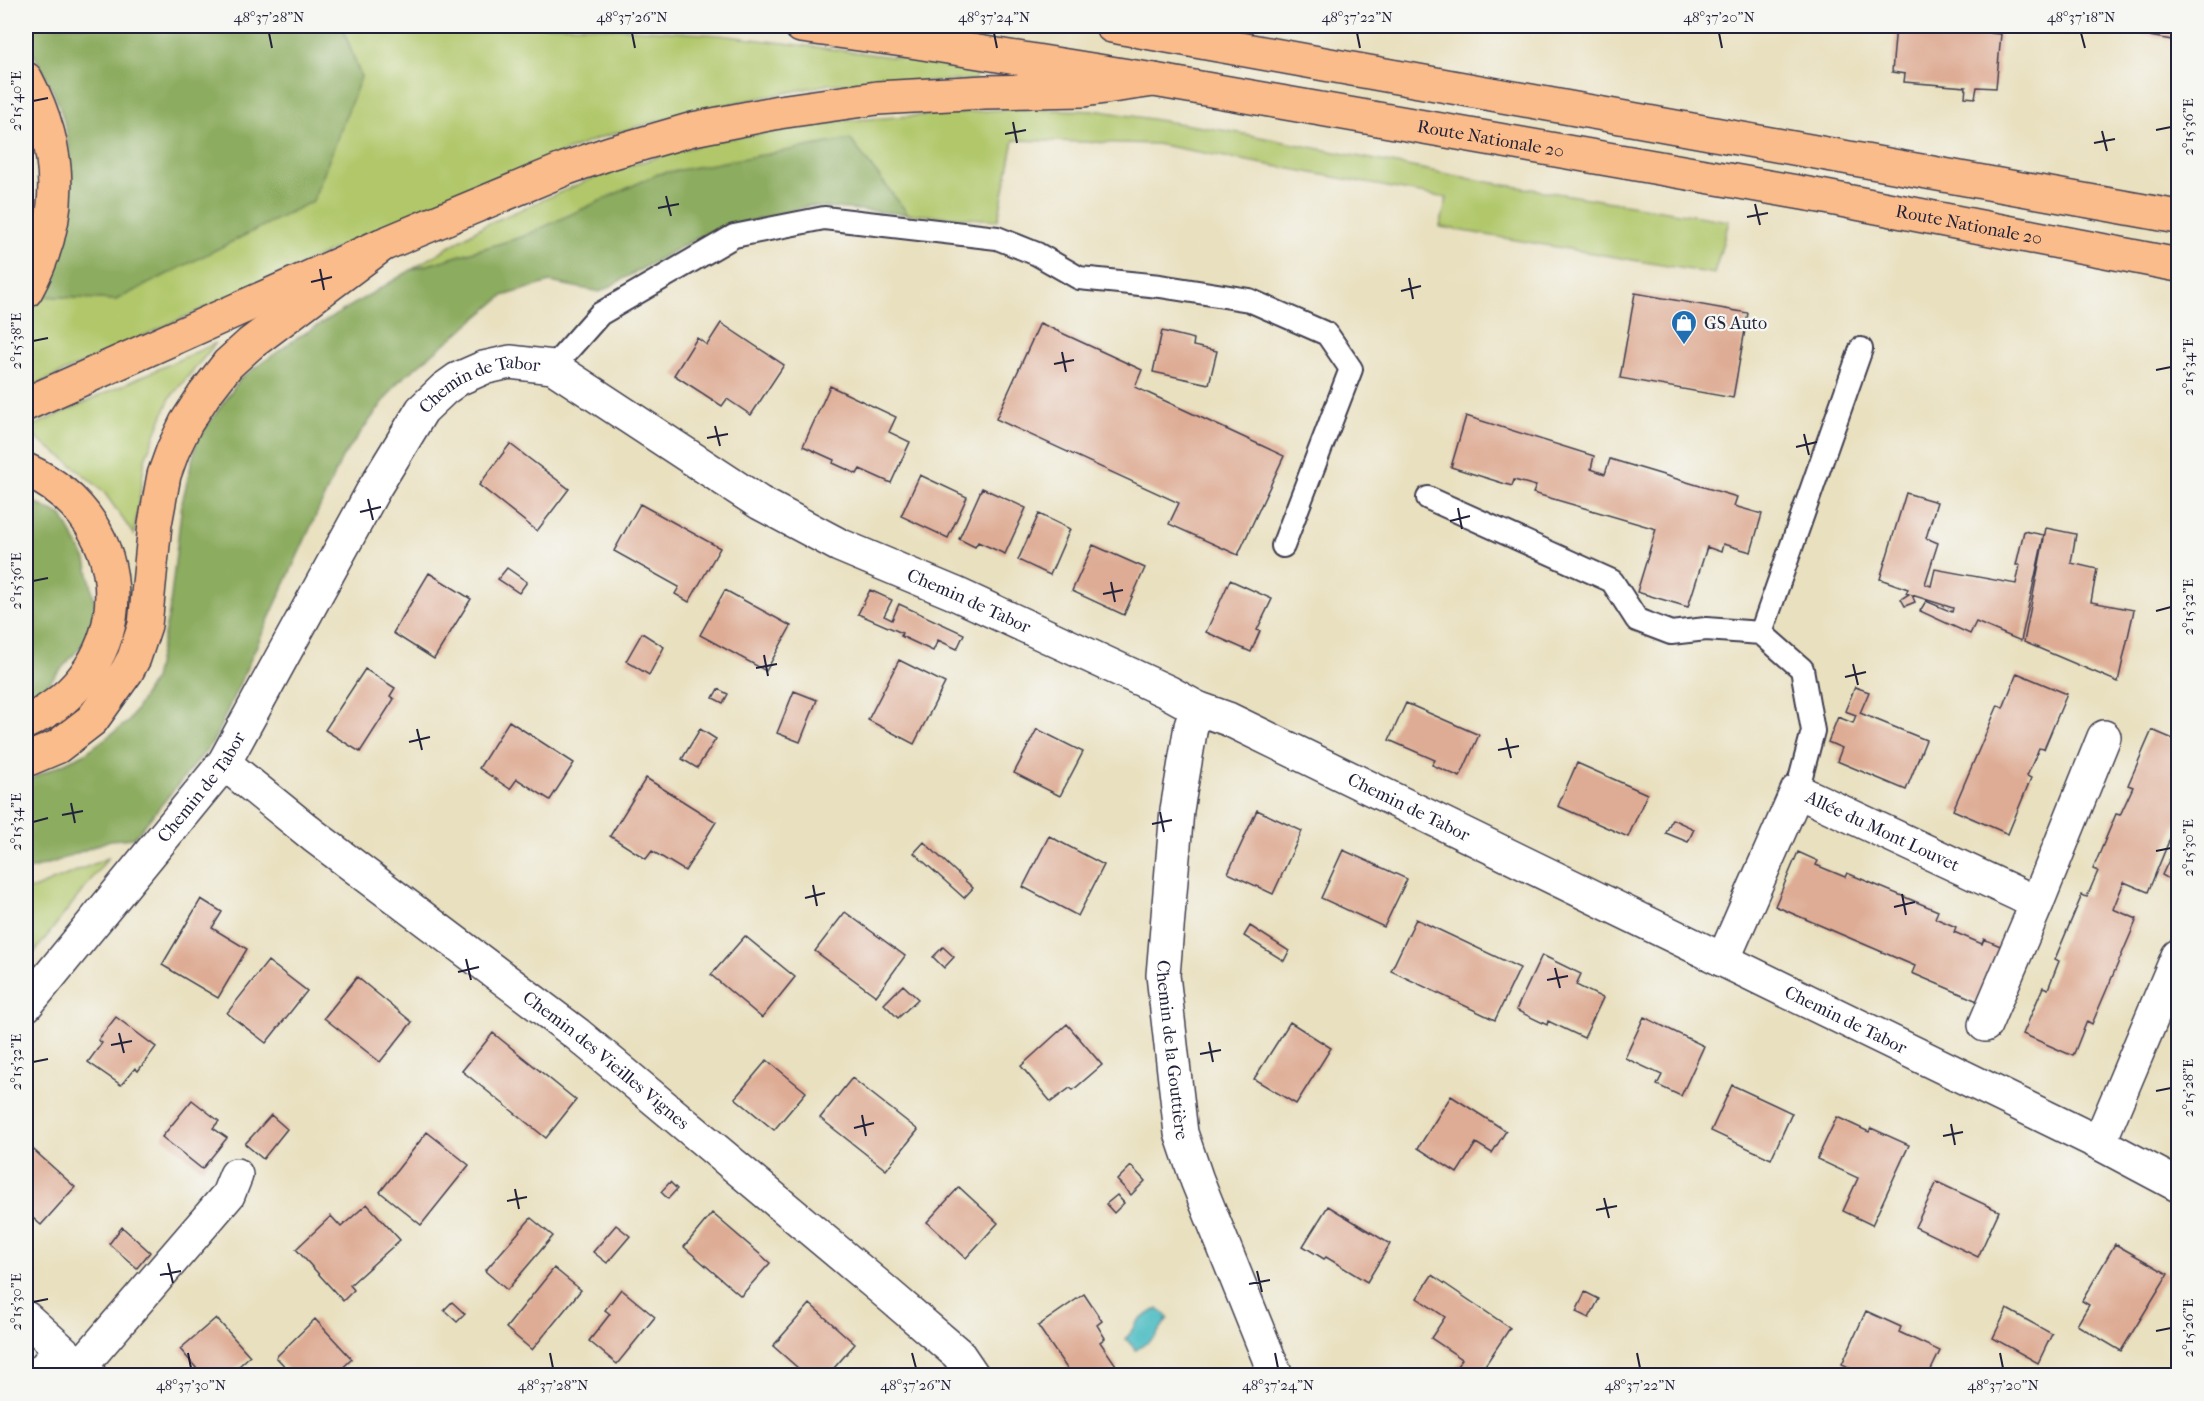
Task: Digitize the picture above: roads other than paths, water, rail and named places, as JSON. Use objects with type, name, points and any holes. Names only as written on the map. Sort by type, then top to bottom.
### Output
[{"type":"main road","name":"Route Nationale 20","points":[[801,26],[1154,80],[1820,196],[2178,265]]},
{"type":"main road","points":[[1112,26],[2178,217]]},
{"type":"main road","points":[[26,79],[46,123],[55,178],[55,206],[49,235],[40,263],[26,291]]},
{"type":"main road","points":[[26,404],[382,244],[567,168],[651,141],[779,112],[877,98],[985,92],[1084,90],[1154,80]]},
{"type":"main road","points":[[26,760],[57,747],[92,720],[134,658],[145,625],[155,524],[164,475],[186,423],[204,394],[228,364],[250,344],[382,244]]},
{"type":"main road","points":[[26,470],[58,488],[75,502],[84,515],[102,547],[110,574],[112,595],[107,634],[98,655],[71,692],[56,705],[26,722]]},
{"type":"street","name":"Chemin de Tabor","points":[[26,1005],[224,763],[375,487],[422,410],[458,379],[483,368],[510,362],[553,367],[760,503],[839,544],[956,594],[1158,687],[1197,708],[1228,719],[2099,1143],[2178,1185]]},
{"type":"street","name":"Chemin de la Gouttière","points":[[1197,708],[1191,726],[1177,810],[1163,975],[1181,1133],[1197,1180],[1276,1376]]},
{"type":"street","points":[[1985,1025],[2104,737]]},
{"type":"street","name":"Chemin des Vieilles Vignes","points":[[224,763],[314,836],[577,1034],[958,1354],[973,1376]]},
{"type":"street","name":"Allée du Mont Louvet","points":[[1723,960],[1797,791],[2037,903]]},
{"type":"street","points":[[2099,1143],[2178,956]]},
{"type":"street","points":[[38,1376],[77,1364],[228,1196],[236,1175]]},
{"type":"street","points":[[26,1318],[77,1364]]},
{"type":"lane","points":[[553,367],[600,314],[734,237],[824,218],[997,238],[1037,254],[1079,278],[1160,286],[1250,300],[1327,334],[1351,369],[1283,546]]},
{"type":"lane","points":[[1761,633],[1861,349]]},
{"type":"lane","points":[[1428,498],[1612,581],[1637,620],[1671,633],[1706,629],[1761,633],[1802,669],[1813,731],[1797,791]]},
{"type":"water","points":[[1158,1308],[1168,1318],[1155,1337],[1136,1350],[1126,1339],[1138,1321]]},
{"type":"place","name":"GS Auto","points":[[1684,346]]}]
